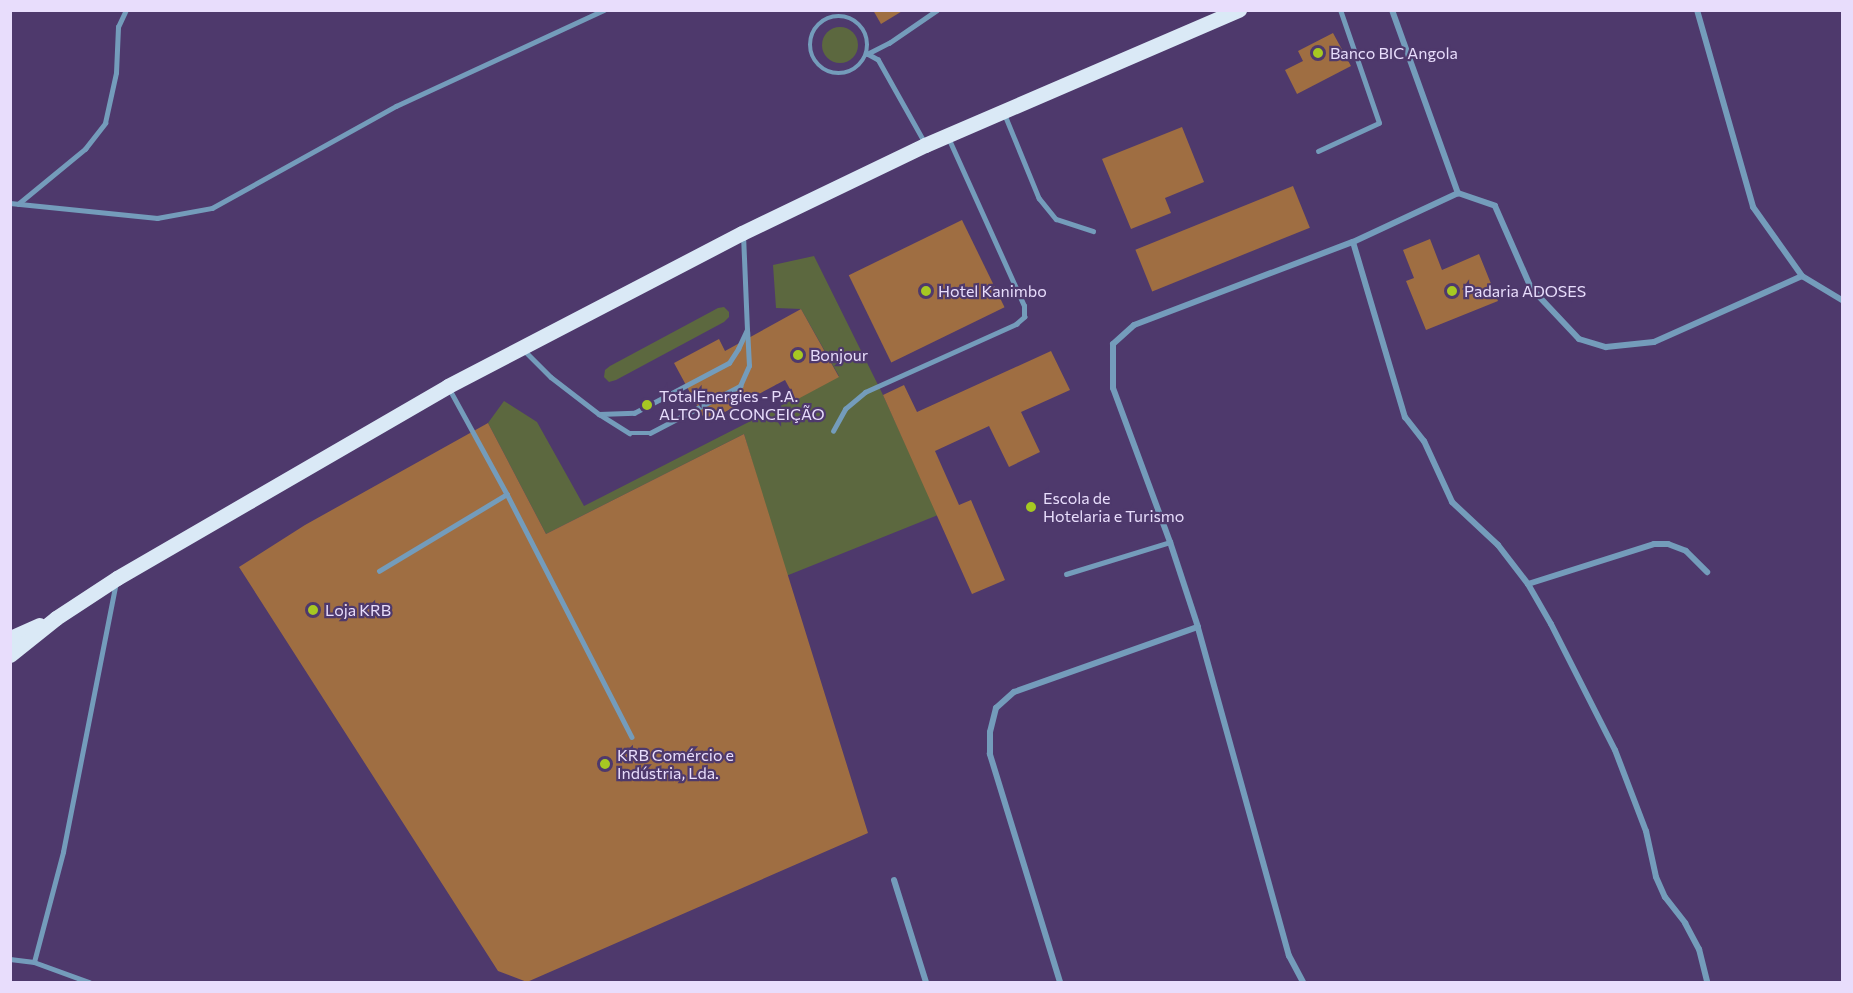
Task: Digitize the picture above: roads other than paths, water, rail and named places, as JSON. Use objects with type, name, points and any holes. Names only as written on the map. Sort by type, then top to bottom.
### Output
[{"type":"main road","points":[[10,655],[56,618],[117,578],[448,386],[742,233],[925,145],[1003,109],[1233,11]]},
{"type":"main road","points":[[10,638],[56,618]]},
{"type":"street","points":[[1392,10],[1458,193]]},
{"type":"street","points":[[1697,10],[1753,207],[1802,276],[1842,300]]},
{"type":"street","points":[[1303,982],[1288,956],[1198,627],[1170,542],[1113,388],[1113,344],[1134,325],[1353,242],[1458,193],[1495,206],[1531,288],[1579,339],[1606,347],[1654,342],[1802,276]]},
{"type":"street","points":[[1353,242],[1405,417],[1424,441],[1452,502],[1497,545],[1528,584],[1615,750],[1646,831],[1656,876],[1665,897],[1685,923],[1699,950],[1707,982]]},
{"type":"street","points":[[1528,584],[1654,544],[1668,544],[1686,551],[1707,572]]},
{"type":"street","points":[[1060,982],[990,754],[990,732],[996,708],[1014,692],[1198,627]]},
{"type":"street","points":[[894,880],[926,982]]},
{"type":"lane","points":[[18,204],[85,149],[105,123],[116,73],[118,27],[126,10]]},
{"type":"lane","points":[[10,203],[157,218],[212,208],[396,106],[604,10]]},
{"type":"lane","points":[[867,54],[866,34],[855,20],[846,17],[829,18],[815,29],[811,38],[810,47],[818,64],[835,74],[855,70],[867,54],[889,43],[937,10]]},
{"type":"lane","points":[[1318,152],[1378,123],[1340,10]]},
{"type":"lane","points":[[867,54],[878,60],[925,145]]},
{"type":"lane","points":[[1003,109],[1039,198],[1056,219],[1093,231]]},
{"type":"lane","points":[[833,431],[845,409],[865,392],[1016,324],[1024,317],[1024,306],[947,136]]},
{"type":"lane","points":[[522,348],[551,376],[599,414],[629,433],[650,433],[740,386],[748,366],[742,233]]},
{"type":"lane","points":[[599,414],[634,413],[729,363],[747,330]]},
{"type":"lane","points":[[448,386],[507,494],[632,737]]},
{"type":"lane","points":[[379,571],[507,494]]},
{"type":"lane","points":[[1066,574],[1170,542]]},
{"type":"lane","points":[[34,962],[63,852],[117,578]]},
{"type":"lane","points":[[10,959],[34,962],[89,982]]},
{"type":"place","name":"Banco BIC Angola","points":[[1318,53]]},
{"type":"place","name":"Hotel Kanimbo","points":[[926,291]]},
{"type":"place","name":"Padaria ADOSES","points":[[1452,291]]},
{"type":"place","name":"Bonjour","points":[[798,355]]},
{"type":"place","name":"TotalEnergies - P.A. ALTO DA CONCEIÇÃO","points":[[647,405]]},
{"type":"place","name":"Escola de Hotelaria e Turismo","points":[[1031,507]]},
{"type":"place","name":"Loja KRB","points":[[313,610]]},
{"type":"place","name":"KRB Comércio e Indústria, Lda.","points":[[605,764]]}]
